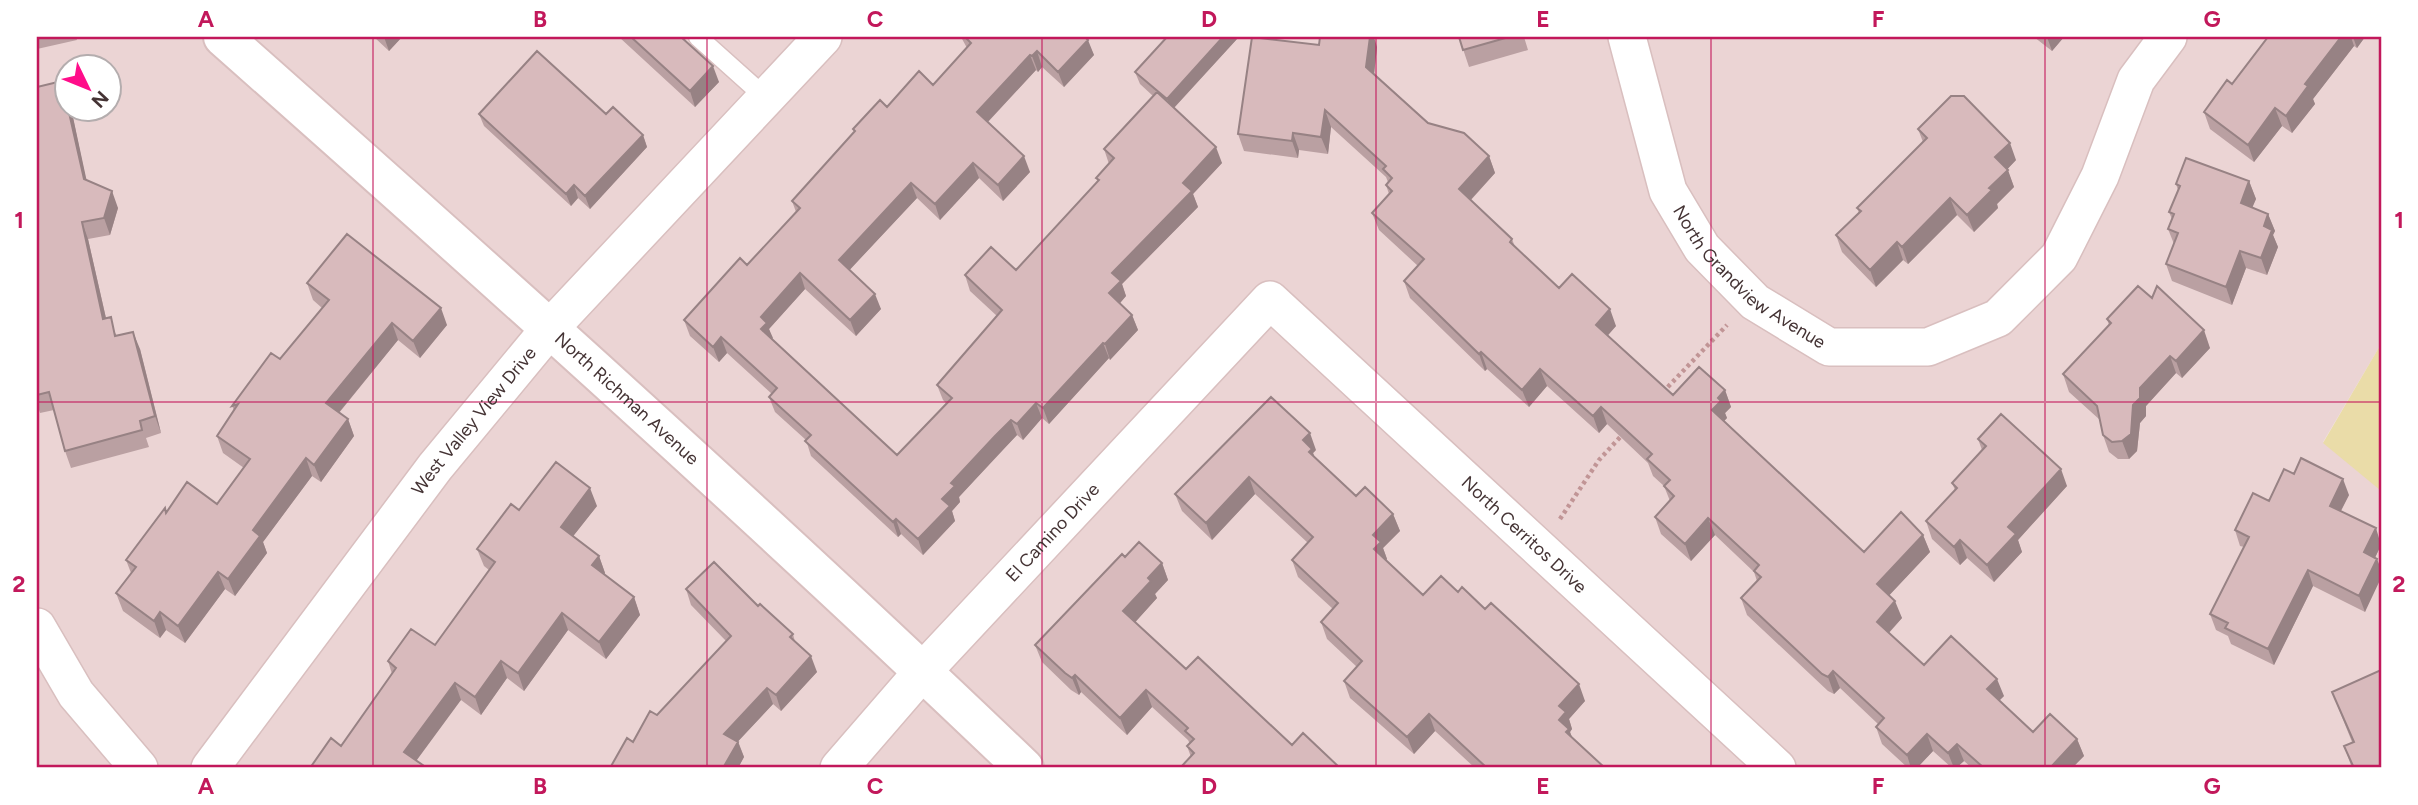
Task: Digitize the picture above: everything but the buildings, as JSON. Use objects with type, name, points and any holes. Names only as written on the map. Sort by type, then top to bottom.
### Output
[{"type":"street","name":"North Richman Avenue","points":[[223,37],[551,327],[1024,768]]},
{"type":"street","name":"West Valley View Drive","points":[[210,768],[435,467],[551,327],[822,37]]},
{"type":"street","name":"North Grandview Avenue","points":[[1628,37],[1668,191],[1702,248],[1755,302],[1829,347],[1928,347],[1998,318],[2059,257],[2100,176],[2136,80],[2168,37]]},
{"type":"street","name":"North Cerritos Drive","points":[[1270,300],[1777,768]]},
{"type":"street","name":"El Camino Drive","points":[[839,768],[923,671],[1270,300]]},
{"type":"street","points":[[37,627],[76,694],[139,768]]},
{"type":"lane","points":[[698,37],[766,97]]},
{"type":"path","points":[[1658,397],[1728,324],[1755,302]]},
{"type":"path","points":[[1539,550],[1599,460],[1624,433]]},
{"type":"shaded area","points":[[37,37],[2381,37],[2381,344],[2323,442],[2381,489],[2381,768],[37,768]]},
{"type":"shaded area","points":[[2381,344],[2381,489],[2380,490],[2323,443]]}]
